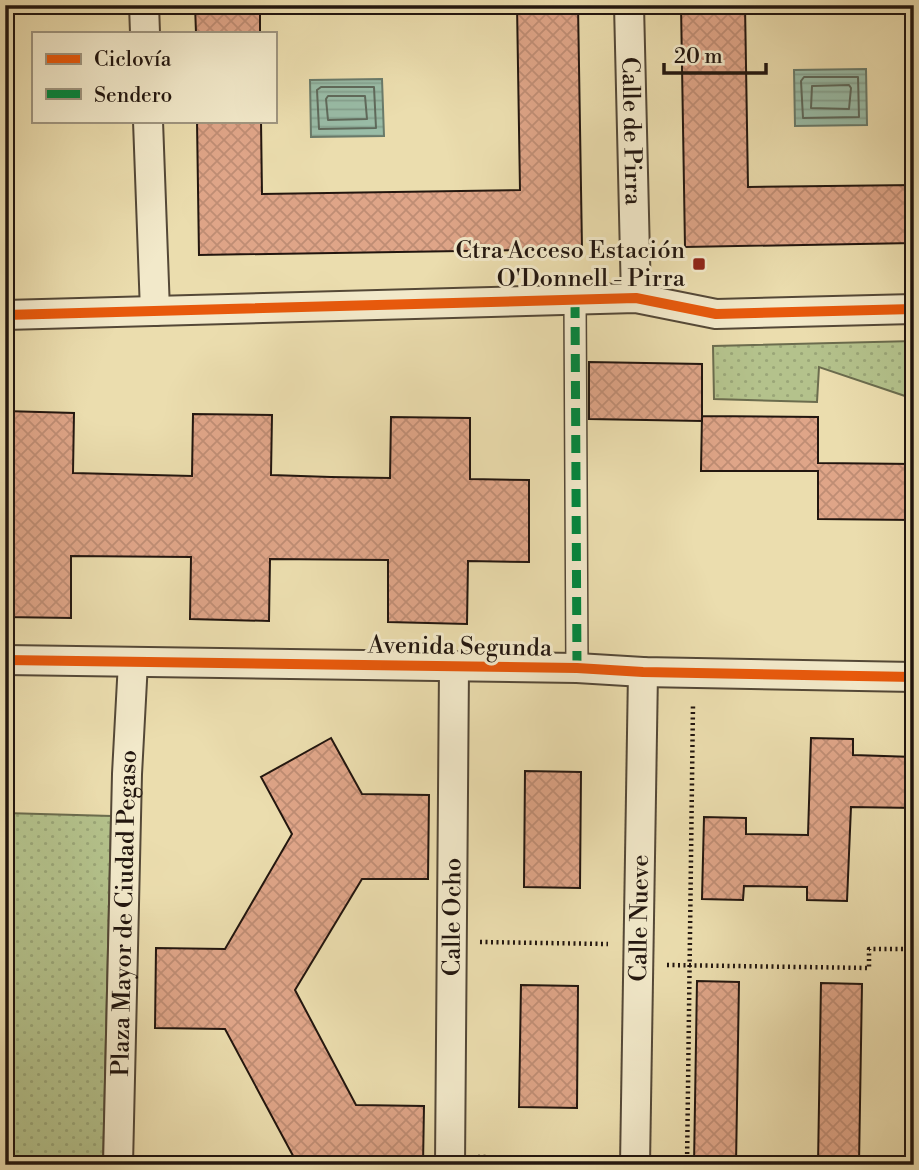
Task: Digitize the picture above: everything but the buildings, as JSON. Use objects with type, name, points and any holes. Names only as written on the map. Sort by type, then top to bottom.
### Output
[{"type":"street","points":[[144,5],[145,32]]},
{"type":"street","name":"Calle de Pirra","points":[[629,5],[636,298]]},
{"type":"street","points":[[148,122],[155,311]]},
{"type":"street","points":[[5,315],[636,298],[716,314],[914,309]]},
{"type":"street","points":[[575,300],[577,668]]},
{"type":"street","name":"Avenida Segunda","points":[[5,660],[577,668],[643,672],[914,677]]},
{"type":"street","name":"Plaza Mayor de Ciudad Pegaso","points":[[118,1165],[127,774],[133,662]]},
{"type":"street","name":"Calle Ocho","points":[[450,1161],[454,668]]},
{"type":"street","name":"Calle Nueve","points":[[635,1162],[643,672]]},
{"type":"path","points":[[687,1165],[693,673]]},
{"type":"path","points":[[451,942],[638,955],[690,965],[869,968],[869,949],[914,949]]},
{"type":"path","points":[[450,1161],[635,1162]]},
{"type":"green space","points":[[914,341],[914,399],[819,367],[817,402],[714,399],[713,346]]},
{"type":"green space","points":[[5,813],[111,816],[103,1165],[5,1165]]},
{"type":"water","points":[[866,69],[867,125],[795,126],[794,70]]},
{"type":"water","points":[[382,79],[384,136],[311,137],[310,80]]},
{"type":"marked path","points":[[575,300],[577,668]]},
{"type":"cycle path","points":[[5,315],[636,298],[716,314],[914,309]]},
{"type":"cycle path","points":[[5,660],[577,668],[643,672],[914,677]]},
{"type":"place","name":"Ctra Acceso Estación O'Donnell - Pirra","points":[[699,264]]}]
